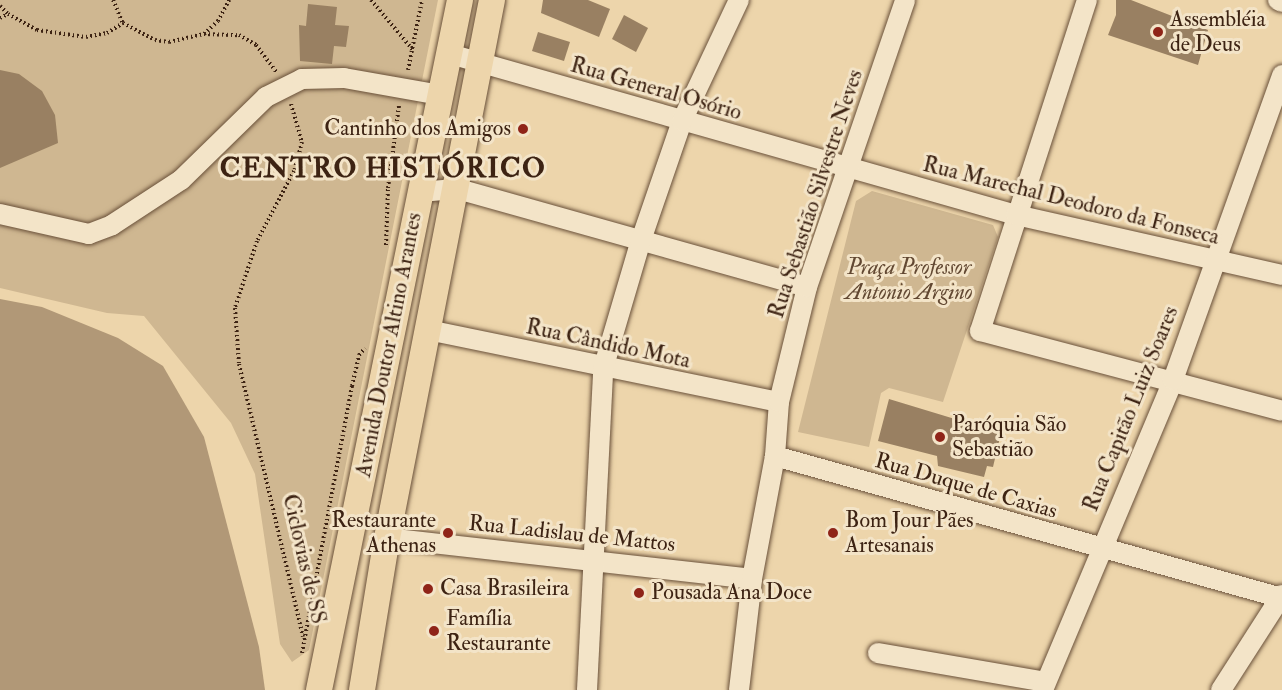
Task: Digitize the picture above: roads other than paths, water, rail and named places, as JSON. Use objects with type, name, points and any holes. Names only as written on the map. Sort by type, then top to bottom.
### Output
[{"type":"main road","name":"Avenida Doutor Altino Arantes","points":[[319,690],[460,0]]},
{"type":"main road","name":"Avenida Doutor Altino Arantes","points":[[362,690],[387,538],[458,189],[492,0]]},
{"type":"street","points":[[587,690],[603,369],[640,243],[682,122],[739,0]]},
{"type":"street","name":"Rua Sebastião Silvestre Neves","points":[[739,690],[752,579],[775,456],[779,402],[807,287],[850,168],[905,0]]},
{"type":"street","points":[[1087,0],[980,331],[1173,380],[1282,411]]},
{"type":"street","points":[[1278,0],[1282,2]]},
{"type":"street","name":"Rua General Osório","points":[[450,54],[682,122],[850,168]]},
{"type":"street","name":"Rua Capitão Luiz Soares","points":[[1045,686],[1173,380],[1213,261],[1282,75]]},
{"type":"street","points":[[0,214],[89,234],[112,225],[181,180],[211,155],[248,113],[284,88],[302,79],[322,77],[440,95]]},
{"type":"street","name":"Rua Marechal Deodoro da Fonseca","points":[[850,168],[1017,215],[1282,275]]},
{"type":"street","points":[[420,192],[458,189],[640,243],[807,287]]},
{"type":"street","name":"Rua Cândido Mota","points":[[428,330],[603,369],[779,402]]},
{"type":"street","name":"Rua Duque de Caxias","points":[[775,456],[1100,550],[1281,597]]},
{"type":"street","name":"Rua Ladislau de Mattos","points":[[387,538],[752,579]]},
{"type":"street","points":[[1221,690],[1281,597]]},
{"type":"street","points":[[878,653],[1045,686]]},
{"type":"place","name":"Assembléia de Deus","points":[[1158,32]]},
{"type":"place","name":"Cantinho dos Amigos","points":[[523,129]]},
{"type":"place","name":"Paróquia São Sebastião","points":[[940,437]]},
{"type":"place","name":"Restaurante Athenas","points":[[448,533]]},
{"type":"place","name":"Bom Jour Pães Artesanais","points":[[833,533]]},
{"type":"place","name":"Casa Brasileira","points":[[428,589]]},
{"type":"place","name":"Pousada Ana Doce","points":[[639,593]]},
{"type":"place","name":"Família Restaurante","points":[[434,631]]},
{"type":"district","name":"CENTRO HISTÓRICO","points":[[383,169]]},
{"type":"park label","name":"Praça Professor Antonio Argino","points":[[909,280]]}]
